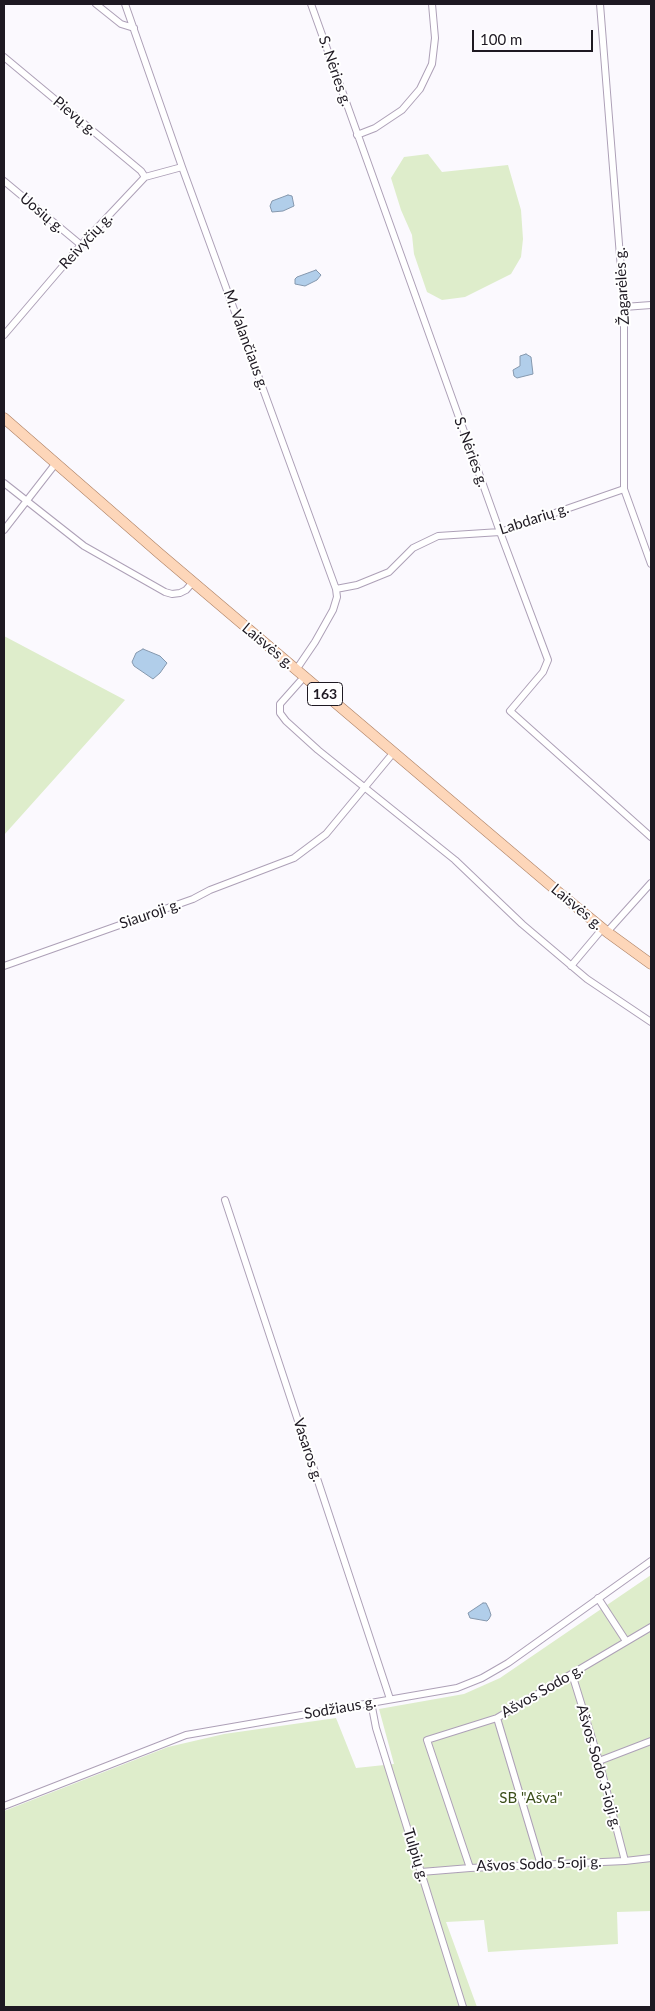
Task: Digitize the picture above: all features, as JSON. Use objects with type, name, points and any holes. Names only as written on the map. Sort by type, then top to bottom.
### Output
[{"type":"main road","name":"Laisvės g.","points":[[4,418],[300,673],[605,930],[651,964]]},
{"type":"street","points":[[96,4],[121,24],[134,28]]},
{"type":"street","name":"M. Valančiaus g.","points":[[125,4],[182,167],[336,589]]},
{"type":"street","name":"S. Nėries g.","points":[[311,4],[500,532],[548,660],[543,672],[510,711],[651,837]]},
{"type":"street","points":[[357,136],[375,128],[402,110],[420,89],[432,64],[435,38],[432,4]]},
{"type":"street","name":"Žagarėlės g.","points":[[600,4],[624,307],[624,489],[651,564]]},
{"type":"street","name":"Pievų g.","points":[[4,56],[141,171],[145,177]]},
{"type":"street","points":[[145,177],[182,167]]},
{"type":"street","name":"Reivyčių g.","points":[[4,336],[81,245],[145,177]]},
{"type":"street","name":"Uosių g.","points":[[4,181],[81,245]]},
{"type":"street","points":[[624,307],[651,305]]},
{"type":"street","points":[[4,530],[56,463]]},
{"type":"street","points":[[4,483],[84,546],[165,592],[172,594],[180,593],[186,590],[193,582]]},
{"type":"street","name":"Labdarių g.","points":[[336,589],[357,585],[389,572],[413,548],[438,536],[500,532],[624,489]]},
{"type":"street","points":[[336,589],[337,597],[333,610],[300,673],[280,704],[280,713],[286,721],[318,750],[455,860],[522,924],[571,966],[603,991],[651,1022]]},
{"type":"street","name":"Siauroji g.","points":[[4,966],[193,899],[210,890],[294,858],[326,834],[394,752]]},
{"type":"street","points":[[571,966],[651,883]]},
{"type":"street","name":"Vasaros g.","points":[[225,1200],[390,1699]]},
{"type":"street","name":"Sodžiaus g.","points":[[4,1806],[186,1735],[457,1688],[482,1678],[508,1663],[651,1561]]},
{"type":"street","points":[[598,1598],[626,1641]]},
{"type":"street","name":"Ašvos Sodo g.","points":[[427,1740],[497,1718],[651,1627]]},
{"type":"street","name":"Ašvos Sodo 3-ioji g.","points":[[572,1674],[599,1760],[625,1861]]},
{"type":"street","name":"Tulpių g.","points":[[371,1702],[376,1728],[463,2007]]},
{"type":"street","points":[[497,1718],[541,1865]]},
{"type":"street","name":"Ašvos Sodo 5-oji g.","points":[[427,1740],[470,1868],[625,1861],[651,1858]]},
{"type":"street","points":[[599,1760],[651,1741]]},
{"type":"street","points":[[421,1872],[470,1868]]},
{"type":"green space","points":[[428,154],[442,172],[508,165],[521,210],[523,239],[521,257],[511,274],[465,297],[442,300],[427,292],[414,254],[412,235],[401,210],[391,178],[404,157]]},
{"type":"green space","points":[[4,636],[125,700],[4,835]]},
{"type":"green space","name":"SB \"Ašva\"","points":[[651,1575],[651,1911],[617,1912],[618,1944],[488,1952],[484,1920],[446,1922],[477,2007],[4,2007],[4,1811],[168,1747],[224,1734],[336,1718],[356,1768],[394,1764],[379,1709],[464,1694],[500,1678]]},
{"type":"water","points":[[288,195],[292,196],[294,206],[283,211],[272,212],[270,206],[272,201]]},
{"type":"water","points":[[316,270],[321,275],[317,280],[305,286],[295,284],[297,277]]},
{"type":"water","points":[[526,354],[531,357],[533,374],[517,378],[514,376],[513,370],[520,366],[520,356]]},
{"type":"water","points":[[143,649],[160,656],[167,663],[153,679],[134,666],[132,662],[136,653]]},
{"type":"water","points":[[486,1603],[489,1609],[491,1615],[489,1619],[487,1621],[470,1618],[468,1613]]}]
